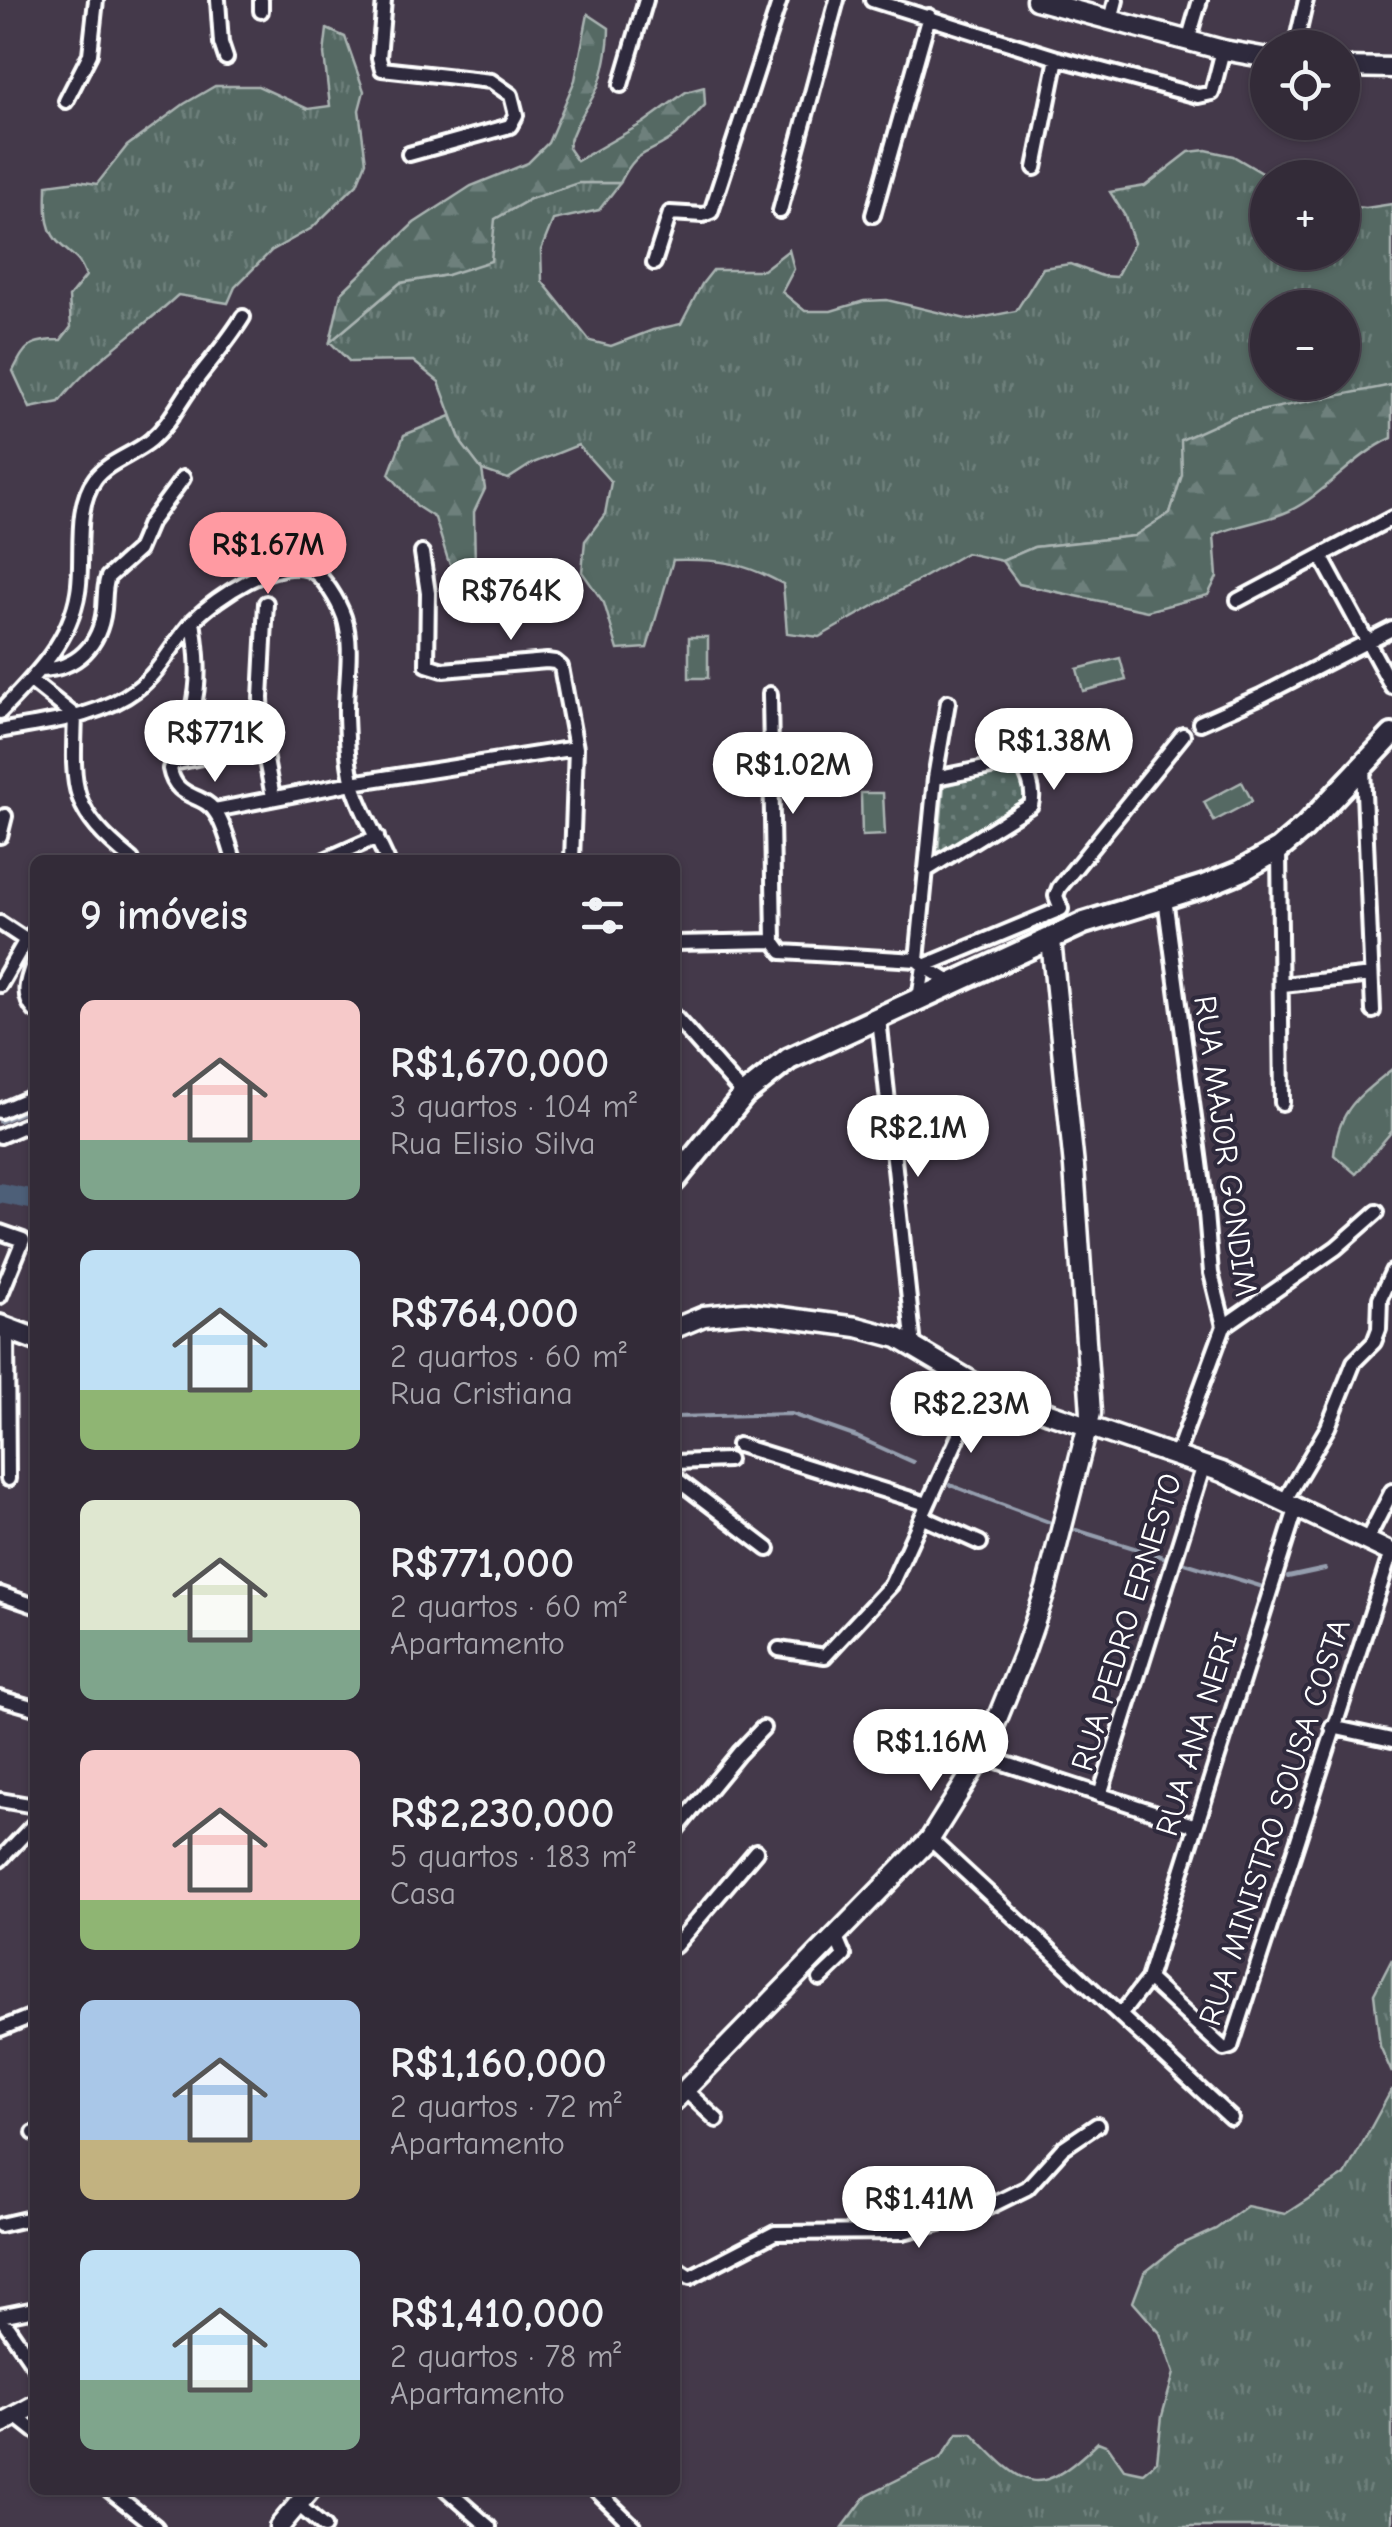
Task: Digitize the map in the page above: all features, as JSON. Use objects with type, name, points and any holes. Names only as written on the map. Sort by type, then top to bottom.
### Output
[{"type":"main road","points":[[1036,0],[1250,55]]},
{"type":"main road","points":[[1360,67],[1392,68]]},
{"type":"main road","points":[[680,1174],[744,1095],[790,1059],[1084,924],[1241,870],[1279,849],[1304,827],[1392,735]]},
{"type":"main road","points":[[680,2095],[930,1839],[982,1756],[1046,1589],[1090,1426],[1091,1369],[1051,940]]},
{"type":"main road","points":[[680,1326],[704,1316],[744,1312],[857,1327],[898,1338],[982,1387],[1177,1454],[1291,1503],[1390,1552]]},
{"type":"main road","points":[[4,1327],[30,1337]]},
{"type":"main road","points":[[8,2420],[30,2408]]},
{"type":"main road","points":[[279,2527],[305,2495]]},
{"type":"street","points":[[66,101],[90,54],[96,0]]},
{"type":"street","points":[[218,0],[226,58]]},
{"type":"street","points":[[384,0],[379,58],[382,68],[490,81],[511,95],[516,115],[510,126],[409,154]]},
{"type":"street","points":[[621,86],[646,0]]},
{"type":"street","points":[[654,263],[670,213],[710,212],[780,0]]},
{"type":"street","points":[[780,211],[836,0]]},
{"type":"street","points":[[872,0],[1058,58],[1207,96],[1215,87],[1223,50]]},
{"type":"street","points":[[1110,20],[1116,0]]},
{"type":"street","points":[[1188,41],[1200,0]]},
{"type":"street","points":[[1299,30],[1306,0]]},
{"type":"street","points":[[873,215],[929,16]]},
{"type":"street","points":[[1035,168],[1058,58]]},
{"type":"street","points":[[0,712],[31,681],[66,633],[75,606],[88,491],[96,476],[133,454],[169,422],[200,374],[227,345],[243,317]]},
{"type":"street","points":[[40,670],[61,668],[85,654],[100,625],[108,577],[138,550],[149,524],[183,478]]},
{"type":"street","points":[[1238,600],[1392,518]]},
{"type":"street","points":[[422,553],[428,593],[427,664],[443,670],[555,662],[565,676],[576,748],[572,855]]},
{"type":"street","points":[[1321,556],[1392,687]]},
{"type":"street","points":[[0,731],[75,716],[117,702],[154,674],[193,621],[242,584],[294,566],[318,574],[343,614],[352,783],[385,855]]},
{"type":"street","points":[[266,602],[261,698],[263,744],[274,797]]},
{"type":"street","points":[[193,621],[195,700],[192,713],[172,742],[173,783],[215,810],[232,855]]},
{"type":"street","points":[[1200,723],[1392,629]]},
{"type":"street","points":[[31,681],[75,716]]},
{"type":"street","points":[[770,694],[774,941],[782,952],[921,963],[1061,909]]},
{"type":"street","points":[[920,999],[925,870],[948,702]]},
{"type":"street","points":[[75,716],[73,780],[78,801],[104,837],[126,855]]},
{"type":"street","points":[[1084,924],[1061,909],[1056,900],[1059,888],[1182,735]]},
{"type":"street","points":[[171,765],[263,744]]},
{"type":"street","points":[[215,810],[352,783],[576,748]]},
{"type":"street","points":[[925,870],[1030,805],[1032,800],[1029,777],[1022,764],[1016,762],[935,778]]},
{"type":"street","points":[[1363,764],[1373,1011]]},
{"type":"street","points":[[0,836],[5,816]]},
{"type":"street","points":[[336,855],[377,837]]},
{"type":"street","points":[[1279,849],[1282,1103]]},
{"type":"street","name":"RUA MAJOR GONDIM","points":[[1165,898],[1211,1273],[1224,1326],[1177,1454]]},
{"type":"street","points":[[1051,940],[1061,909]]},
{"type":"street","points":[[0,922],[30,938]]},
{"type":"street","points":[[680,943],[774,941]]},
{"type":"street","points":[[0,985],[30,942]]},
{"type":"street","points":[[921,963],[953,984]]},
{"type":"street","points":[[30,972],[26,992],[30,1005]]},
{"type":"street","points":[[1283,985],[1371,975]]},
{"type":"street","points":[[879,1018],[914,1347]]},
{"type":"street","points":[[680,1022],[744,1095]]},
{"type":"street","points":[[0,1111],[30,1098]]},
{"type":"street","points":[[0,1136],[30,1123]]},
{"type":"street","points":[[1224,1326],[1336,1248],[1377,1212]]},
{"type":"street","points":[[0,1232],[23,1240],[0,1296]]},
{"type":"street","name":"RUA ANA NERI","points":[[1121,2014],[1148,1979],[1291,1503],[1328,1428],[1354,1362],[1374,1342],[1379,1329],[1380,1298],[1392,1272]]},
{"type":"street","points":[[4,1327],[8,1479]]},
{"type":"street","points":[[778,1649],[814,1655],[828,1653],[891,1584],[982,1387]]},
{"type":"street","points":[[738,1444],[924,1511],[980,1543]]},
{"type":"street","points":[[680,1462],[728,1460]]},
{"type":"street","name":"RUA PEDRO ERNESTO","points":[[1100,1795],[1204,1465]]},
{"type":"street","points":[[680,1482],[768,1549]]},
{"type":"street","points":[[1366,1540],[1392,1491]]},
{"type":"street","name":"RUA MINISTRO SOUSA COSTA","points":[[1148,1979],[1224,2049],[1231,2047],[1390,1552]]},
{"type":"street","points":[[0,1594],[30,1604]]},
{"type":"street","points":[[0,1698],[30,1707]]},
{"type":"street","points":[[1332,1727],[1392,1740]]},
{"type":"street","points":[[680,1825],[764,1728]]},
{"type":"street","points":[[982,1756],[1196,1826]]},
{"type":"street","points":[[0,1800],[30,1805]]},
{"type":"street","points":[[0,1860],[30,1828]]},
{"type":"street","points":[[930,1839],[1230,2118]]},
{"type":"street","points":[[680,1940],[756,1852]]},
{"type":"street","points":[[820,1979],[844,1956],[836,1937]]},
{"type":"street","points":[[0,2029],[30,2017]]},
{"type":"street","points":[[680,2095],[717,2120]]},
{"type":"street","points":[[680,2272],[690,2277],[774,2232],[904,2232],[972,2215],[1028,2188],[1062,2148],[1097,2125]]},
{"type":"street","points":[[0,2225],[30,2219]]},
{"type":"street","points":[[30,2310],[0,2316],[30,2360]]},
{"type":"street","points":[[115,2495],[156,2527]]},
{"type":"street","points":[[307,2495],[324,2527]]},
{"type":"street","points":[[453,2495],[490,2527]]},
{"type":"street","points":[[601,2495],[634,2527]]},
{"type":"green space","points":[[588,14],[609,28],[609,35],[599,84],[570,140],[568,148],[577,161],[643,123],[686,92],[704,87],[705,105],[674,137],[636,159],[620,183],[578,183],[530,199],[495,219],[491,261],[447,275],[400,283],[330,342],[341,293],[414,223],[471,186],[528,163],[548,143],[575,80]]},
{"type":"green space","points":[[327,29],[345,37],[364,91],[359,110],[366,162],[357,184],[312,228],[271,251],[235,287],[228,303],[178,295],[101,359],[59,402],[30,408],[13,371],[30,346],[61,340],[71,327],[69,297],[86,276],[79,262],[52,233],[47,218],[47,185],[77,181],[97,184],[127,146],[215,86],[258,86],[308,109],[330,106],[324,54]]},
{"type":"green space","points":[[1206,150],[1233,156],[1250,166],[1250,270],[1360,270],[1360,207],[1392,204],[1392,385],[1360,393],[1360,290],[1250,290],[1250,400],[1330,400],[1317,403],[1183,475],[1170,513],[1135,536],[1034,547],[1002,561],[966,553],[819,637],[787,633],[783,584],[730,563],[673,560],[647,648],[618,650],[604,603],[582,572],[585,541],[605,514],[611,482],[578,445],[533,463],[508,479],[482,470],[462,444],[439,382],[413,361],[350,362],[330,342],[400,283],[447,275],[495,219],[530,199],[578,183],[620,183],[599,210],[553,220],[541,250],[542,281],[590,341],[611,346],[681,324],[713,270],[763,270],[789,250],[794,269],[782,292],[805,311],[831,311],[864,301],[887,300],[970,320],[1016,311],[1043,268],[1070,264],[1116,277],[1134,243],[1125,216],[1110,192],[1145,186],[1189,152]]},
{"type":"green space","points":[[1392,385],[1392,438],[1289,511],[1214,535],[1217,577],[1208,595],[1147,611],[1019,584],[1002,561],[1034,547],[1134,536],[1170,513],[1182,475],[1181,440],[1234,416],[1316,400],[1360,400],[1360,391]]},
{"type":"green space","points":[[451,416],[462,444],[482,470],[485,489],[474,512],[475,569],[468,597],[448,560],[435,518],[418,507],[389,474],[404,435]]},
{"type":"green space","points":[[689,637],[708,637],[708,678],[689,678]]},
{"type":"green space","points":[[1120,658],[1126,680],[1083,691],[1077,669]]},
{"type":"green space","points":[[1015,767],[1021,776],[1025,800],[938,852],[944,786]]},
{"type":"green space","points":[[1242,782],[1252,801],[1214,821],[1204,802]]},
{"type":"green space","points":[[861,793],[883,793],[885,835],[862,836]]},
{"type":"green space","points":[[1392,1069],[1392,1131],[1356,1174],[1334,1155],[1340,1126],[1360,1096]]},
{"type":"green space","points":[[1392,1959],[1392,2073],[1380,2046],[1374,1994]]},
{"type":"green space","points":[[1392,2089],[1392,2527],[843,2527],[867,2495],[941,2458],[958,2433],[972,2433],[1005,2466],[1032,2481],[1060,2473],[1098,2442],[1108,2446],[1124,2469],[1143,2473],[1157,2461],[1162,2416],[1174,2373],[1160,2333],[1133,2302],[1144,2273],[1178,2246],[1216,2229],[1247,2206],[1285,2214],[1345,2175]]},
{"type":"waterway","points":[[0,1122],[30,1109]]},
{"type":"waterway","points":[[0,1193],[30,1199]]},
{"type":"waterway","points":[[680,1417],[791,1414],[913,1462]]},
{"type":"waterway","points":[[950,1485],[1049,1522]]},
{"type":"waterway","points":[[1076,1530],[1163,1557]]},
{"type":"waterway","points":[[1185,1563],[1260,1586]]},
{"type":"waterway","points":[[1288,1577],[1325,1569]]}]
